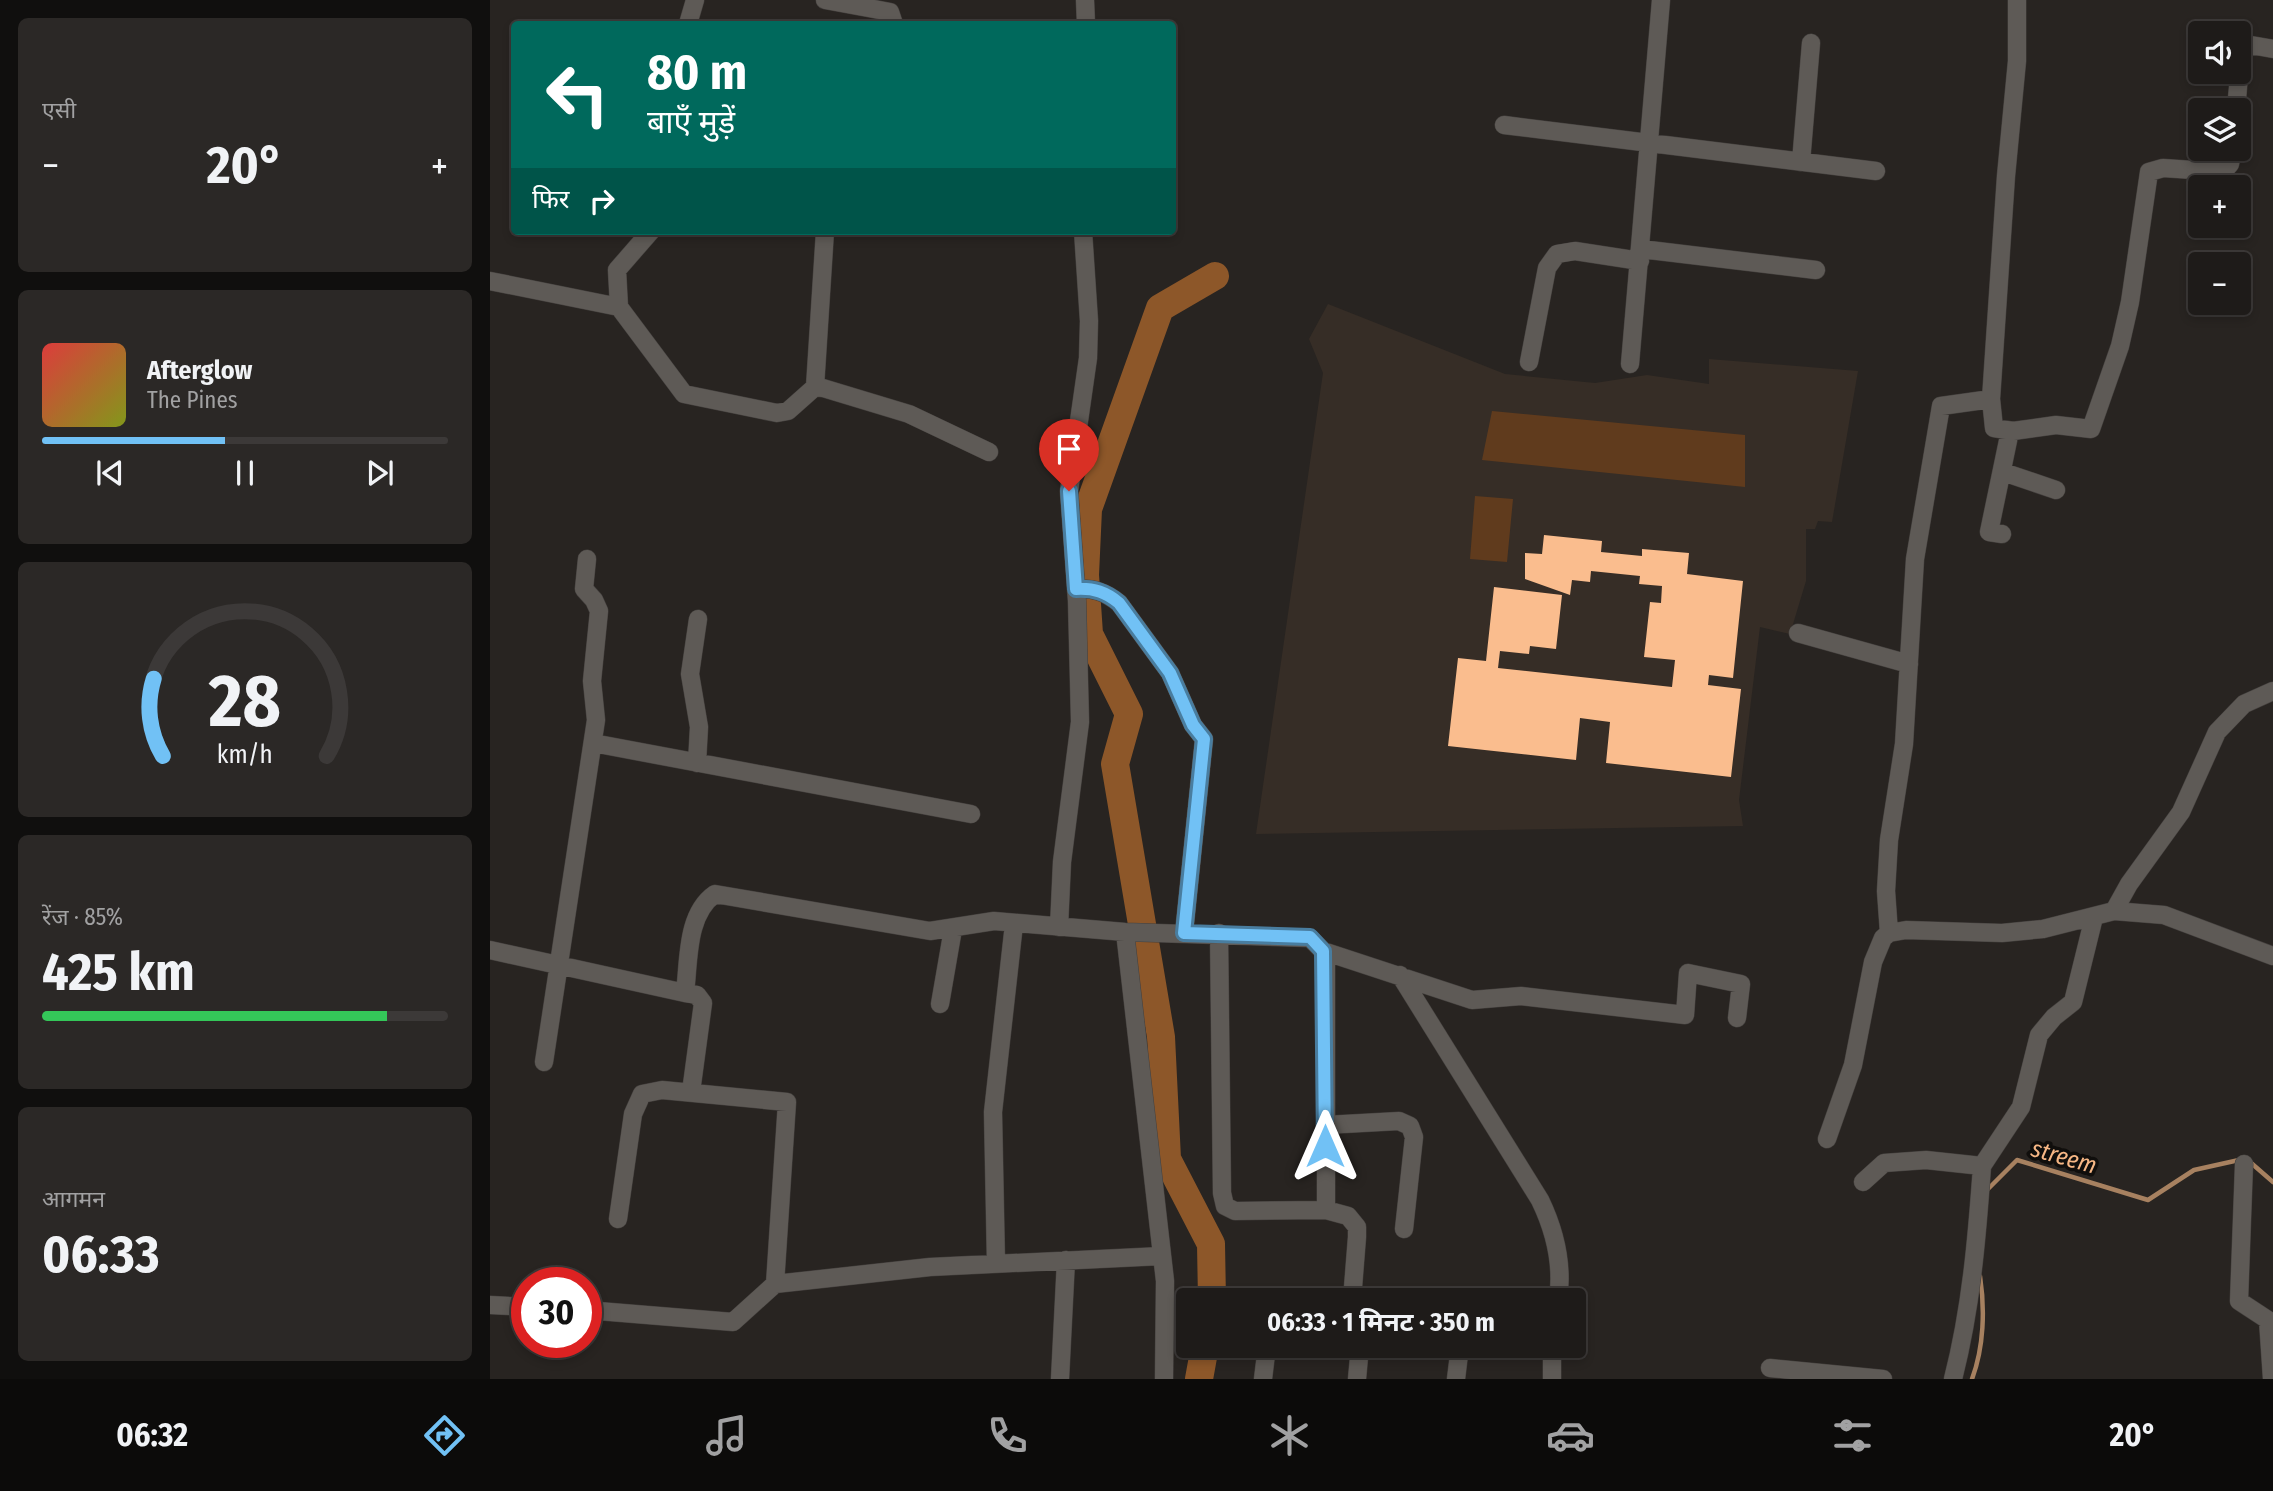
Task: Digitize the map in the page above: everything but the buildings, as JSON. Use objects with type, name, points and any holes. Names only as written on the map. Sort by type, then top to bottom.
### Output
[{"type":"street","points":[[689,21],[695,0]]},
{"type":"street","points":[[1085,0],[1086,21]]},
{"type":"street","points":[[1630,364],[1651,145],[1661,0]]},
{"type":"street","points":[[2017,0],[2017,61],[2006,176],[1991,399],[1994,428],[2010,431],[2056,425],[2091,429],[2120,346],[2130,302],[2148,172],[2162,168],[2223,172],[2231,161]]},
{"type":"street","points":[[837,1],[890,12],[893,21]]},
{"type":"street","points":[[1801,162],[1811,43]]},
{"type":"street","points":[[2237,98],[2241,53],[2251,45],[2273,49]]},
{"type":"street","points":[[1504,125],[1876,171]]},
{"type":"street","points":[[648,235],[617,270],[619,307],[684,394],[778,413],[788,411],[815,387],[825,235]]},
{"type":"street","points":[[1059,927],[1062,862],[1080,722],[1084,589],[1069,491],[1088,358],[1089,321],[1083,235]]},
{"type":"street","points":[[1529,362],[1547,268],[1557,254],[1575,251],[1640,255],[1816,270]]},
{"type":"street","points":[[490,281],[619,307]]},
{"type":"street","points":[[815,387],[909,414],[989,452]]},
{"type":"street","points":[[1889,933],[1886,891],[1889,840],[1904,744],[1915,559],[1941,406],[1991,399]]},
{"type":"street","points":[[2002,534],[1989,532],[2010,431]]},
{"type":"street","points":[[2003,472],[2056,490]]},
{"type":"street","points":[[544,1062],[596,720],[592,681],[599,611],[584,589],[587,559]]},
{"type":"street","points":[[1084,589],[1108,594],[1119,603],[1170,673],[1193,725],[1204,739],[1184,933]]},
{"type":"street","points":[[697,763],[699,727],[690,674],[698,619]]},
{"type":"street","points":[[1798,633],[1909,664]]},
{"type":"street","points":[[2114,911],[2129,884],[2181,813],[2217,732],[2244,704],[2273,691]]},
{"type":"street","points":[[593,743],[971,814]]},
{"type":"street","points":[[685,993],[695,924],[706,900],[715,894],[912,929],[953,929],[983,921],[1128,932],[1310,937],[1323,951],[1472,1000],[1521,996],[1685,1015],[1688,973],[1741,984],[1737,1018]]},
{"type":"street","points":[[1827,1139],[1853,1065],[1878,947],[1889,933],[1906,930],[2027,931],[2114,911],[2174,918],[2273,956]]},
{"type":"street","points":[[1953,1379],[1963,1340],[1976,1255],[1982,1166],[2021,1107],[2039,1035],[2054,1017],[2073,1002],[2094,917]]},
{"type":"street","points":[[996,1264],[993,1112],[1014,923]]},
{"type":"street","points":[[940,1004],[953,929]]},
{"type":"street","points":[[1128,932],[1162,1256],[1166,1325],[1164,1379]]},
{"type":"street","points":[[1219,933],[1222,1193],[1225,1206],[1235,1211],[1326,1210],[1348,1216],[1357,1227],[1353,1288]]},
{"type":"street","points":[[490,950],[697,995],[704,1003],[691,1092]]},
{"type":"street","points":[[1323,951],[1326,1210]]},
{"type":"street","points":[[1400,975],[1540,1200],[1553,1234],[1561,1279],[1560,1288]]},
{"type":"street","points":[[618,1219],[637,1102],[649,1091],[691,1092],[787,1102],[775,1284]]},
{"type":"street","points":[[1325,1125],[1399,1121],[1410,1126],[1414,1137],[1404,1229]]},
{"type":"street","points":[[1863,1182],[1884,1163],[1926,1160],[1982,1166]]},
{"type":"street","points":[[2244,1164],[2239,1301],[2268,1320],[2272,1379]]},
{"type":"street","points":[[602,1311],[733,1322],[775,1284],[930,1267],[1162,1256]]},
{"type":"street","points":[[1060,1379],[1066,1260]]},
{"type":"street","points":[[490,1305],[511,1306]]},
{"type":"street","points":[[1263,1379],[1266,1358]]},
{"type":"street","points":[[1357,1379],[1359,1358]]},
{"type":"street","points":[[1456,1379],[1459,1358]]},
{"type":"street","points":[[1552,1358],[1552,1379]]},
{"type":"street","points":[[1770,1368],[1883,1379]]},
{"type":"shaded area","points":[[1328,304],[1505,374],[1595,383],[1647,375],[1709,384],[1709,359],[1858,371],[1832,522],[1818,521],[1815,529],[1806,529],[1806,581],[1790,634],[1760,627],[1739,800],[1743,826],[1256,834],[1323,373],[1309,339]]},
{"type":"shaded area","points":[[1492,411],[1745,435],[1745,487],[1482,460]]},
{"type":"shaded area","points":[[1475,496],[1513,499],[1507,562],[1470,559]]},
{"type":"waterway","points":[[1212,1288],[1211,1244],[1167,1159],[1161,1037],[1115,764],[1129,714],[1089,634],[1085,575],[1088,509],[1160,308],[1215,276]]},
{"type":"waterway","name":"streem","points":[[1986,1191],[2017,1160],[2148,1200],[2194,1170],[2239,1160]]},
{"type":"waterway","name":"streem","points":[[2250,1162],[2273,1182]]},
{"type":"waterway","name":"streem","points":[[1972,1379],[1982,1328],[1980,1276]]},
{"type":"waterway","points":[[1199,1379],[1203,1358]]},
{"type":"route","points":[[1069,491],[1076,589],[1094,589],[1108,594],[1119,603],[1170,673],[1193,725],[1204,739],[1184,933],[1310,937],[1323,951],[1325,1146]]}]
